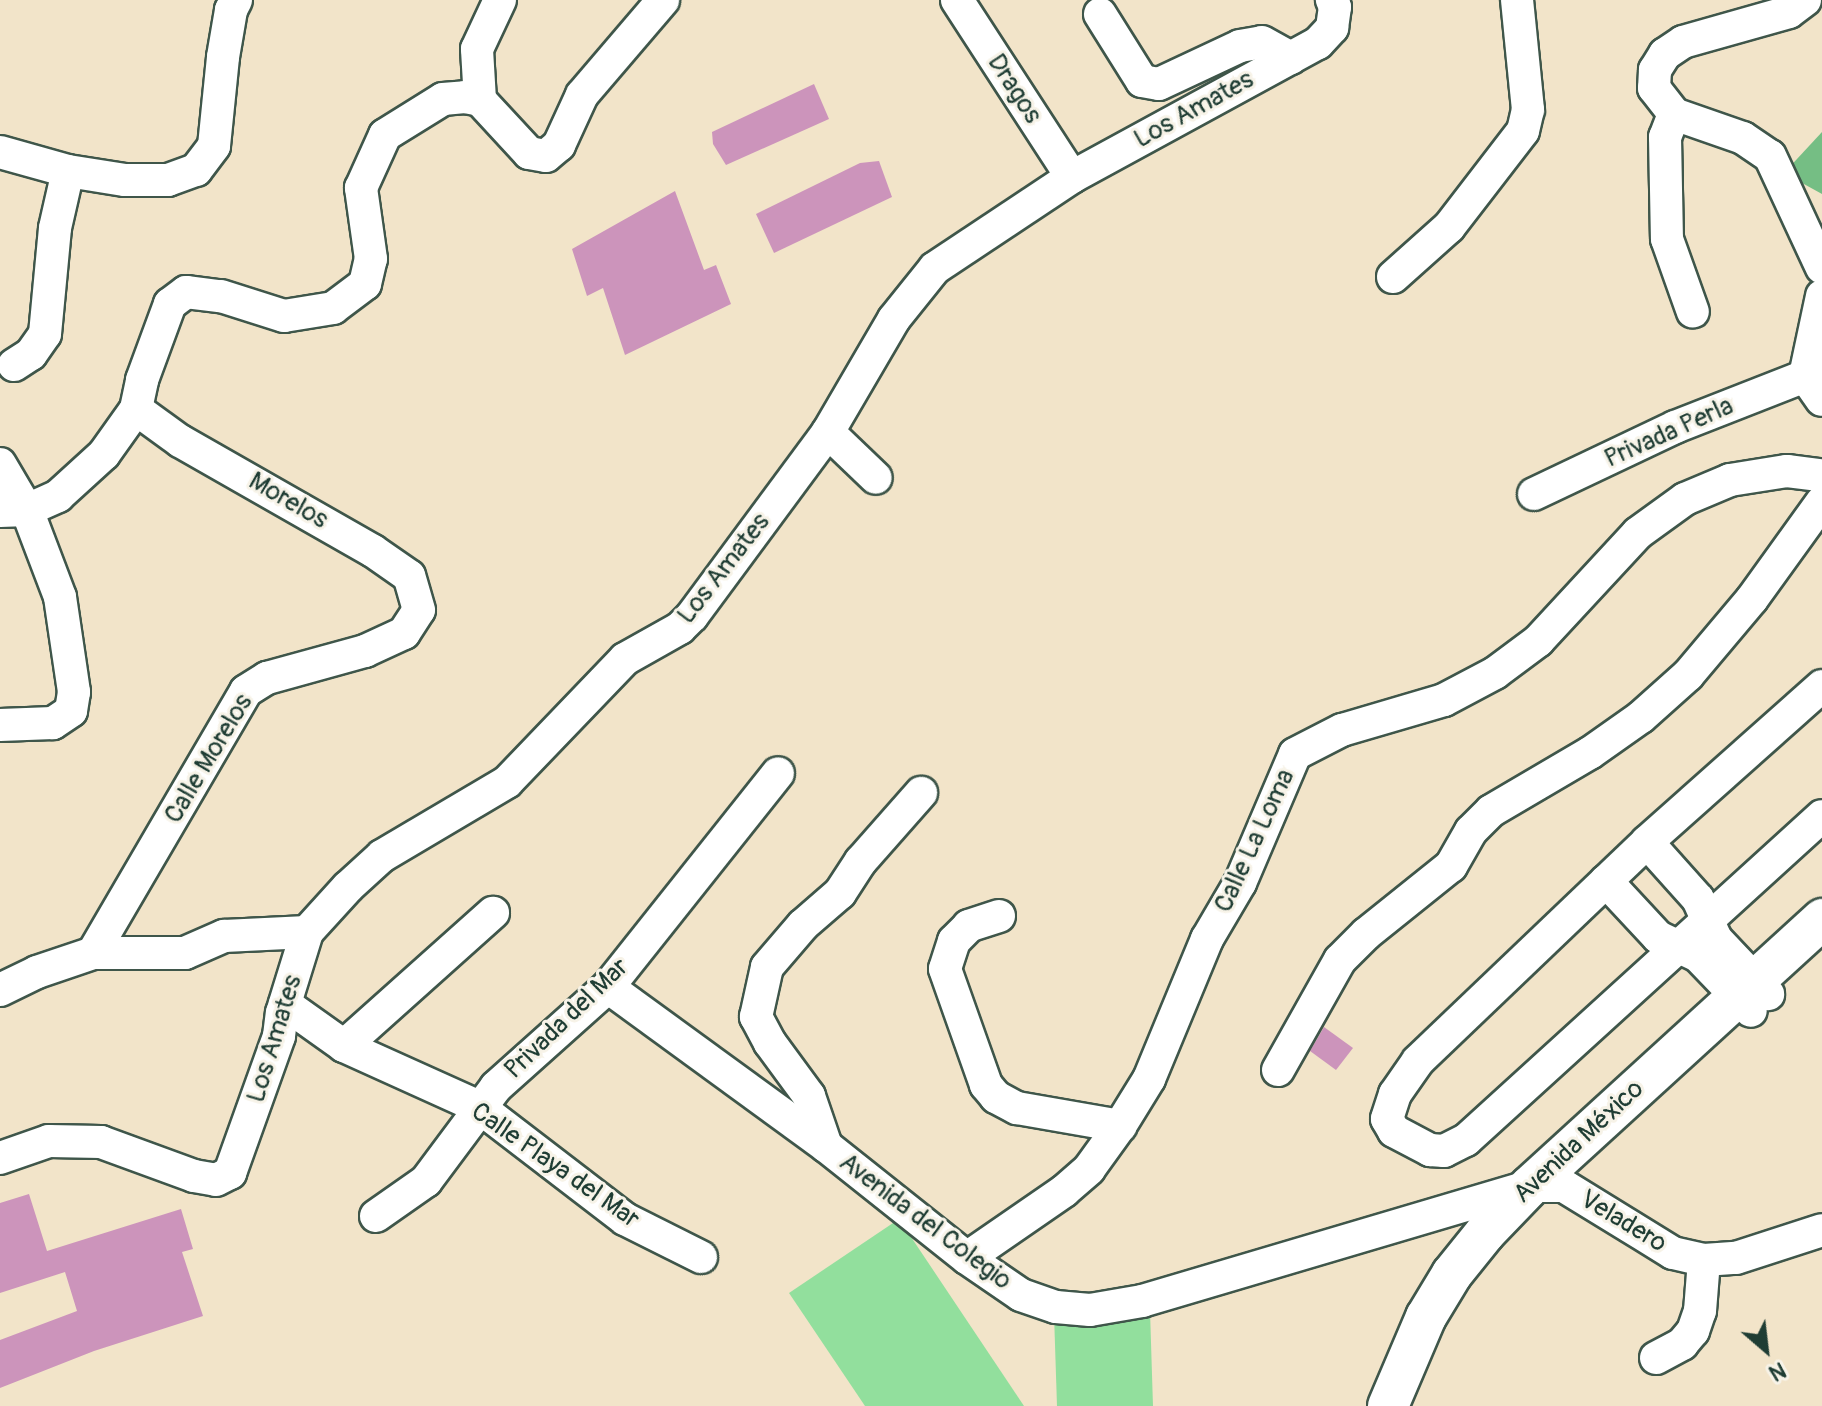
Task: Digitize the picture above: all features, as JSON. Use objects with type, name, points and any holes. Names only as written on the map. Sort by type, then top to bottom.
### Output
[{"type":"main road","name":"Avenida México","points":[[1388,1406],[1426,1317],[1452,1274],[1485,1233],[1547,1186],[1753,995],[1822,919]]},
{"type":"main road","name":"Avenida México","points":[[1753,995],[1822,945]]},
{"type":"main road","name":"Avenida México","points":[[1416,1406],[1449,1326],[1473,1284],[1547,1186]]},
{"type":"street","points":[[0,152],[68,171],[125,180],[168,180],[196,170],[214,146],[223,57],[231,10],[236,0]]},
{"type":"street","points":[[500,0],[477,49],[480,100],[529,153],[546,156],[559,145],[582,95],[660,1]]},
{"type":"street","name":"Dragos","points":[[957,0],[1072,177]]},
{"type":"street","name":"Los Amates","points":[[0,1158],[49,1141],[101,1142],[194,1176],[216,1180],[230,1173],[279,1036],[285,1004],[307,932],[348,887],[382,856],[507,782],[625,659],[680,628],[828,432],[894,319],[935,268],[1072,177],[1318,43],[1332,28],[1335,7],[1332,0]]},
{"type":"street","points":[[1393,277],[1449,227],[1523,131],[1528,110],[1517,0]]},
{"type":"street","points":[[1805,0],[1789,12],[1683,42],[1665,54],[1655,70],[1654,88],[1674,114],[1743,138],[1770,156],[1822,268]]},
{"type":"street","points":[[1100,14],[1142,81],[1159,84],[1240,46],[1262,42],[1291,58]]},
{"type":"street","points":[[14,511],[58,496],[104,454],[136,409],[142,380],[170,304],[186,292],[221,296],[284,316],[333,308],[365,284],[371,259],[361,188],[385,135],[443,99],[480,100]]},
{"type":"street","points":[[1674,114],[1665,137],[1667,239],[1693,312]]},
{"type":"street","points":[[14,365],[31,354],[45,334],[55,228],[68,171]]},
{"type":"street","points":[[1814,388],[1822,296]]},
{"type":"street","name":"Privada Perla","points":[[1534,494],[1675,427],[1814,388]]},
{"type":"street","name":"Morelos","points":[[136,409],[180,441],[373,551],[409,576],[419,610]]},
{"type":"street","points":[[828,432],[876,478]]},
{"type":"street","points":[[0,464],[14,511],[60,597],[74,692],[71,711],[53,723],[0,725]]},
{"type":"street","name":"Calle La Loma","points":[[967,1258],[1064,1191],[1089,1169],[1120,1126],[1162,1052],[1207,939],[1240,883],[1295,754],[1342,730],[1444,700],[1495,673],[1538,641],[1638,533],[1685,499],[1730,480],[1787,471],[1822,475]]},
{"type":"street","points":[[1278,1070],[1340,960],[1366,934],[1451,866],[1471,831],[1491,811],[1590,753],[1641,717],[1688,675],[1752,599],[1822,502]]},
{"type":"street","name":"Calle Morelos","points":[[93,953],[149,862],[246,691],[267,678],[365,651],[404,633],[419,610]]},
{"type":"street","points":[[1822,686],[1647,842],[1418,1061],[1395,1094],[1387,1119],[1394,1131],[1430,1150],[1444,1151],[1466,1140],[1822,816]]},
{"type":"street","name":"Privada del Mar","points":[[376,1216],[426,1181],[488,1097],[608,987],[778,773]]},
{"type":"street","points":[[826,1146],[809,1096],[770,1043],[756,1017],[767,967],[803,925],[840,893],[861,861],[921,793]]},
{"type":"street","points":[[1647,842],[1698,899],[1716,939],[1753,995]]},
{"type":"street","points":[[1606,881],[1658,937],[1698,956],[1753,995]]},
{"type":"street","points":[[344,1046],[493,913]]},
{"type":"street","points":[[999,916],[969,926],[954,941],[945,969],[986,1085],[996,1097],[1017,1108],[1120,1126]]},
{"type":"street","points":[[0,990],[37,972],[93,953],[185,953],[224,936],[307,932]]},
{"type":"street","name":"Avenida del Colegio","points":[[608,987],[826,1146],[967,1258],[1021,1295],[1056,1307],[1090,1310],[1142,1301],[1547,1186]]},
{"type":"street","name":"Calle Playa del Mar","points":[[285,1004],[344,1046],[488,1097],[625,1219],[701,1257]]},
{"type":"street","name":"Veladero","points":[[1547,1186],[1673,1253],[1704,1260],[1736,1258],[1822,1230]]},
{"type":"street","points":[[1656,1358],[1682,1344],[1693,1331],[1700,1311],[1704,1260]]},
{"type":"green space","points":[[1822,132],[1822,194],[1784,173]]},
{"type":"green space","points":[[899,1219],[1024,1406],[865,1406],[789,1293]]},
{"type":"green space","points":[[1150,1311],[1153,1406],[1057,1406],[1054,1314]]},
{"type":"building","points":[[814,84],[829,119],[726,165],[713,144],[712,132]]},
{"type":"building","points":[[879,161],[892,197],[774,253],[756,214],[860,163]]},
{"type":"building","points":[[675,191],[704,270],[716,265],[731,304],[625,355],[603,288],[587,296],[572,249]]},
{"type":"building","points":[[1324,1027],[1353,1048],[1336,1070],[1310,1051]]},
{"type":"building","points":[[29,1194],[47,1251],[181,1209],[193,1249],[182,1252],[203,1316],[94,1351],[0,1388],[0,1340],[77,1311],[65,1272],[0,1293],[0,1203]]}]
